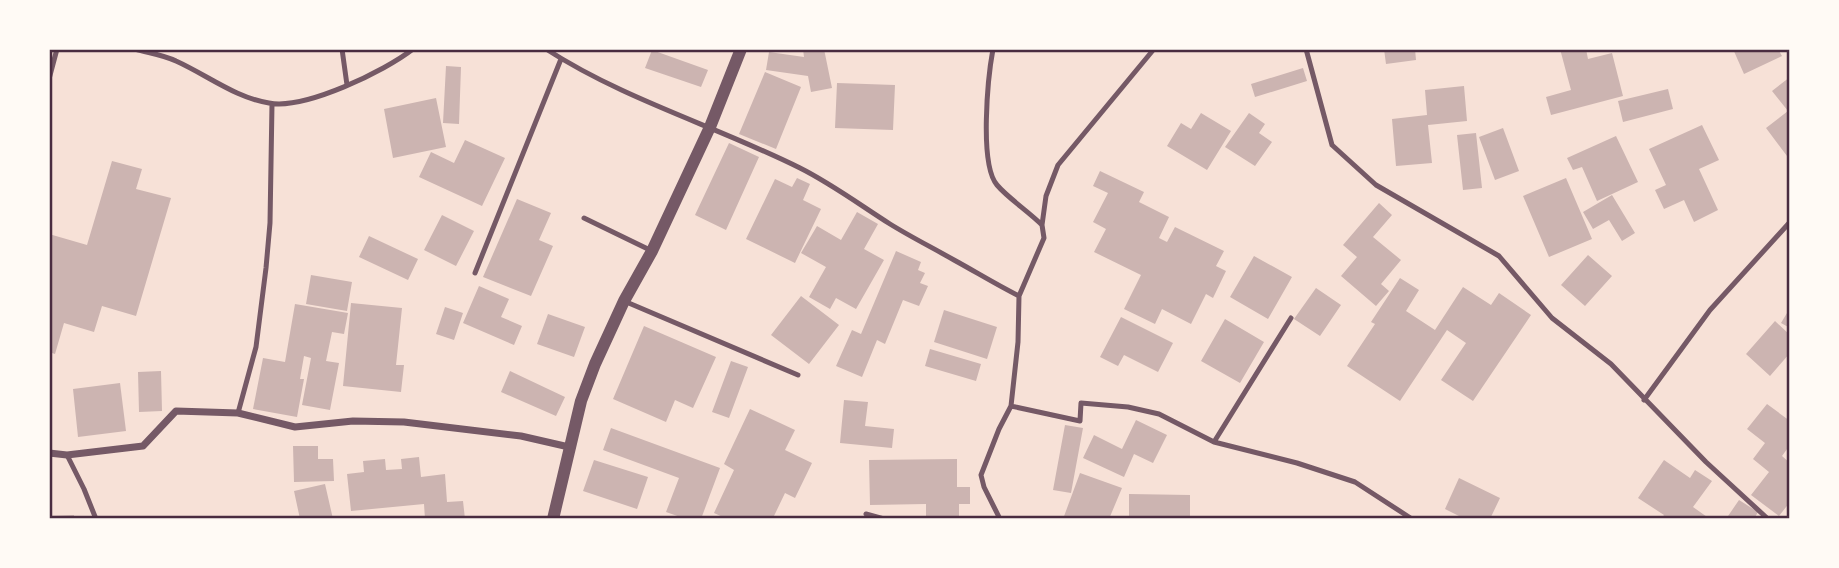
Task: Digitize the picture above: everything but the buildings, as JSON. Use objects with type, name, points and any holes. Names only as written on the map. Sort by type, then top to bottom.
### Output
[{"type":"street","points":[[552,519],[581,401],[595,364],[624,301],[652,251],[709,127],[741,49]]},
{"type":"street","points":[[49,453],[67,455],[143,446],[176,411],[238,413],[295,427],[353,421],[404,422],[521,436],[569,447]]},
{"type":"lane","points":[[49,79],[57,49]]},
{"type":"lane","points":[[135,49],[173,59],[230,89],[272,104],[301,100],[347,85],[376,73],[413,49]]},
{"type":"lane","points":[[342,49],[347,85]]},
{"type":"lane","points":[[546,49],[635,97],[799,168],[848,195],[911,237],[1019,296]]},
{"type":"lane","points":[[993,49],[988,76],[990,172],[996,184],[1042,225]]},
{"type":"lane","points":[[1000,519],[981,475],[1011,406],[1018,342],[1019,296],[1044,238],[1042,225],[1046,196],[1058,165],[1154,49]]},
{"type":"lane","points":[[1306,49],[1332,145],[1376,185],[1499,256],[1552,318],[1611,364],[1644,400],[1768,519]]},
{"type":"lane","points":[[475,273],[561,59]]},
{"type":"lane","points":[[238,413],[256,347],[266,268],[270,223],[272,104]]},
{"type":"lane","points":[[584,218],[652,251]]},
{"type":"lane","points":[[1644,400],[1710,310],[1790,222]]},
{"type":"lane","points":[[624,301],[798,375]]},
{"type":"lane","points":[[1214,442],[1291,317]]},
{"type":"lane","points":[[1011,406],[1080,421],[1081,403],[1128,407],[1159,414],[1214,442],[1297,463],[1355,482],[1412,519]]},
{"type":"lane","points":[[67,455],[96,519]]},
{"type":"lane","points":[[866,514],[884,519]]}]
